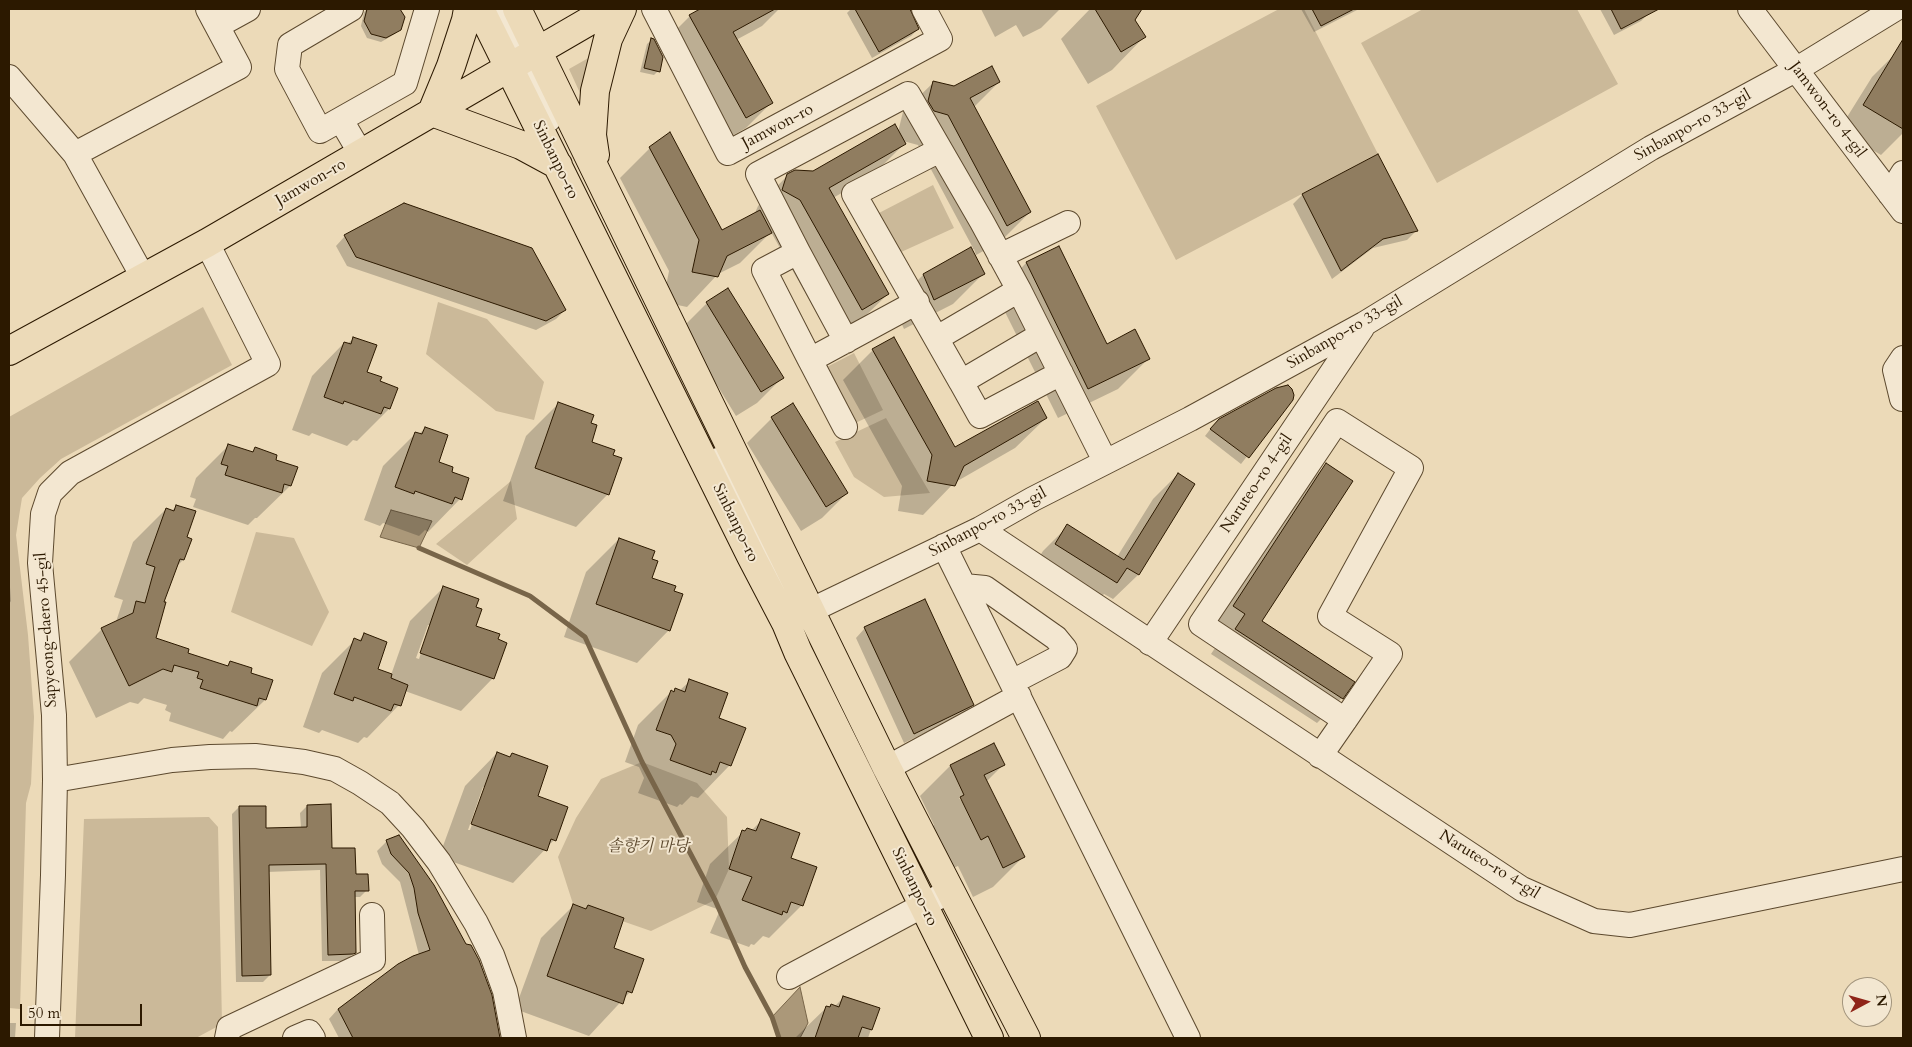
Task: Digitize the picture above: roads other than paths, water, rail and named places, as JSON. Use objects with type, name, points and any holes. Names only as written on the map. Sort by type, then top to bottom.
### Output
[{"type":"main road","points":[[468,9],[451,66],[432,112],[521,144],[558,165]]},
{"type":"main road","name":"Sinbanpo-ro","points":[[480,9],[523,59],[600,178],[888,768],[1026,1038]]},
{"type":"main road","name":"Sinbanpo-ro","points":[[517,9],[523,59],[558,165],[786,623],[802,661],[989,1038]]},
{"type":"main road","name":"Jamwon-ro","points":[[12,349],[207,243],[610,9]]},
{"type":"main road","points":[[600,178],[592,135],[594,92],[608,38],[622,9]]},
{"type":"street","points":[[75,154],[239,67],[213,17],[248,9]]},
{"type":"street","points":[[352,9],[290,45],[287,69],[320,131],[405,83],[427,9]]},
{"type":"street","points":[[495,9],[523,59],[656,342],[765,550],[786,623]]},
{"type":"street","name":"Jamwon-ro","points":[[654,9],[728,153],[940,39],[924,9]]},
{"type":"street","name":"Jamwon-ro 4-gil","points":[[1750,9],[1897,202]]},
{"type":"street","name":"Sinbanpo-ro 33-gil","points":[[786,623],[980,530],[1033,498],[1190,419],[1364,324],[1652,148],[1895,15]]},
{"type":"street","points":[[9,77],[75,154],[143,277]]},
{"type":"street","points":[[846,341],[758,174],[908,94],[1019,290],[1105,461]]},
{"type":"street","points":[[342,120],[361,154]]},
{"type":"street","points":[[940,150],[854,194],[980,416],[1060,373]]},
{"type":"street","points":[[1897,202],[1903,173]]},
{"type":"street","points":[[1000,256],[1068,223]]},
{"type":"street","name":"Sapyeong-daero 45-gil","points":[[46,1038],[54,875],[55,780],[54,715],[40,563],[43,514],[50,493],[70,473],[268,364],[207,243]]},
{"type":"street","points":[[798,252],[764,270],[845,427]]},
{"type":"street","points":[[937,338],[1019,290]]},
{"type":"street","points":[[810,360],[917,302]]},
{"type":"street","points":[[629,310],[656,342]]},
{"type":"street","name":"Naruteo-ro 4-gil","points":[[1150,643],[1364,324]]},
{"type":"street","points":[[961,382],[1041,335]]},
{"type":"street","points":[[1902,399],[1894,370],[1903,358]]},
{"type":"street","points":[[1320,756],[1345,720],[1390,654],[1330,616],[1412,468],[1337,422],[1201,624],[1345,720]]},
{"type":"street","name":"Naruteo-ro 4-gil","points":[[980,530],[1522,890],[1594,921],[1630,925],[1903,869]]},
{"type":"street","points":[[944,546],[1188,1038]]},
{"type":"street","points":[[888,768],[1015,689],[1060,656],[1064,649],[1056,638],[985,588],[964,586]]},
{"type":"street","points":[[789,978],[950,891],[920,844],[822,643],[811,610]]},
{"type":"street","points":[[55,780],[172,760],[210,757],[255,756],[304,762],[335,769],[390,803],[413,828],[439,862],[476,923],[492,955],[505,991],[514,1038]]},
{"type":"street","points":[[227,1038],[229,1028],[373,960],[372,916]]},
{"type":"street","points":[[296,1038],[309,1032],[312,1038]]},
{"type":"waterway","points":[[419,548],[530,596],[585,637],[642,762],[715,900],[745,967],[772,1017],[779,1038]]},
{"type":"park label","name":"솔향기 마당","points":[[648,847]]}]
